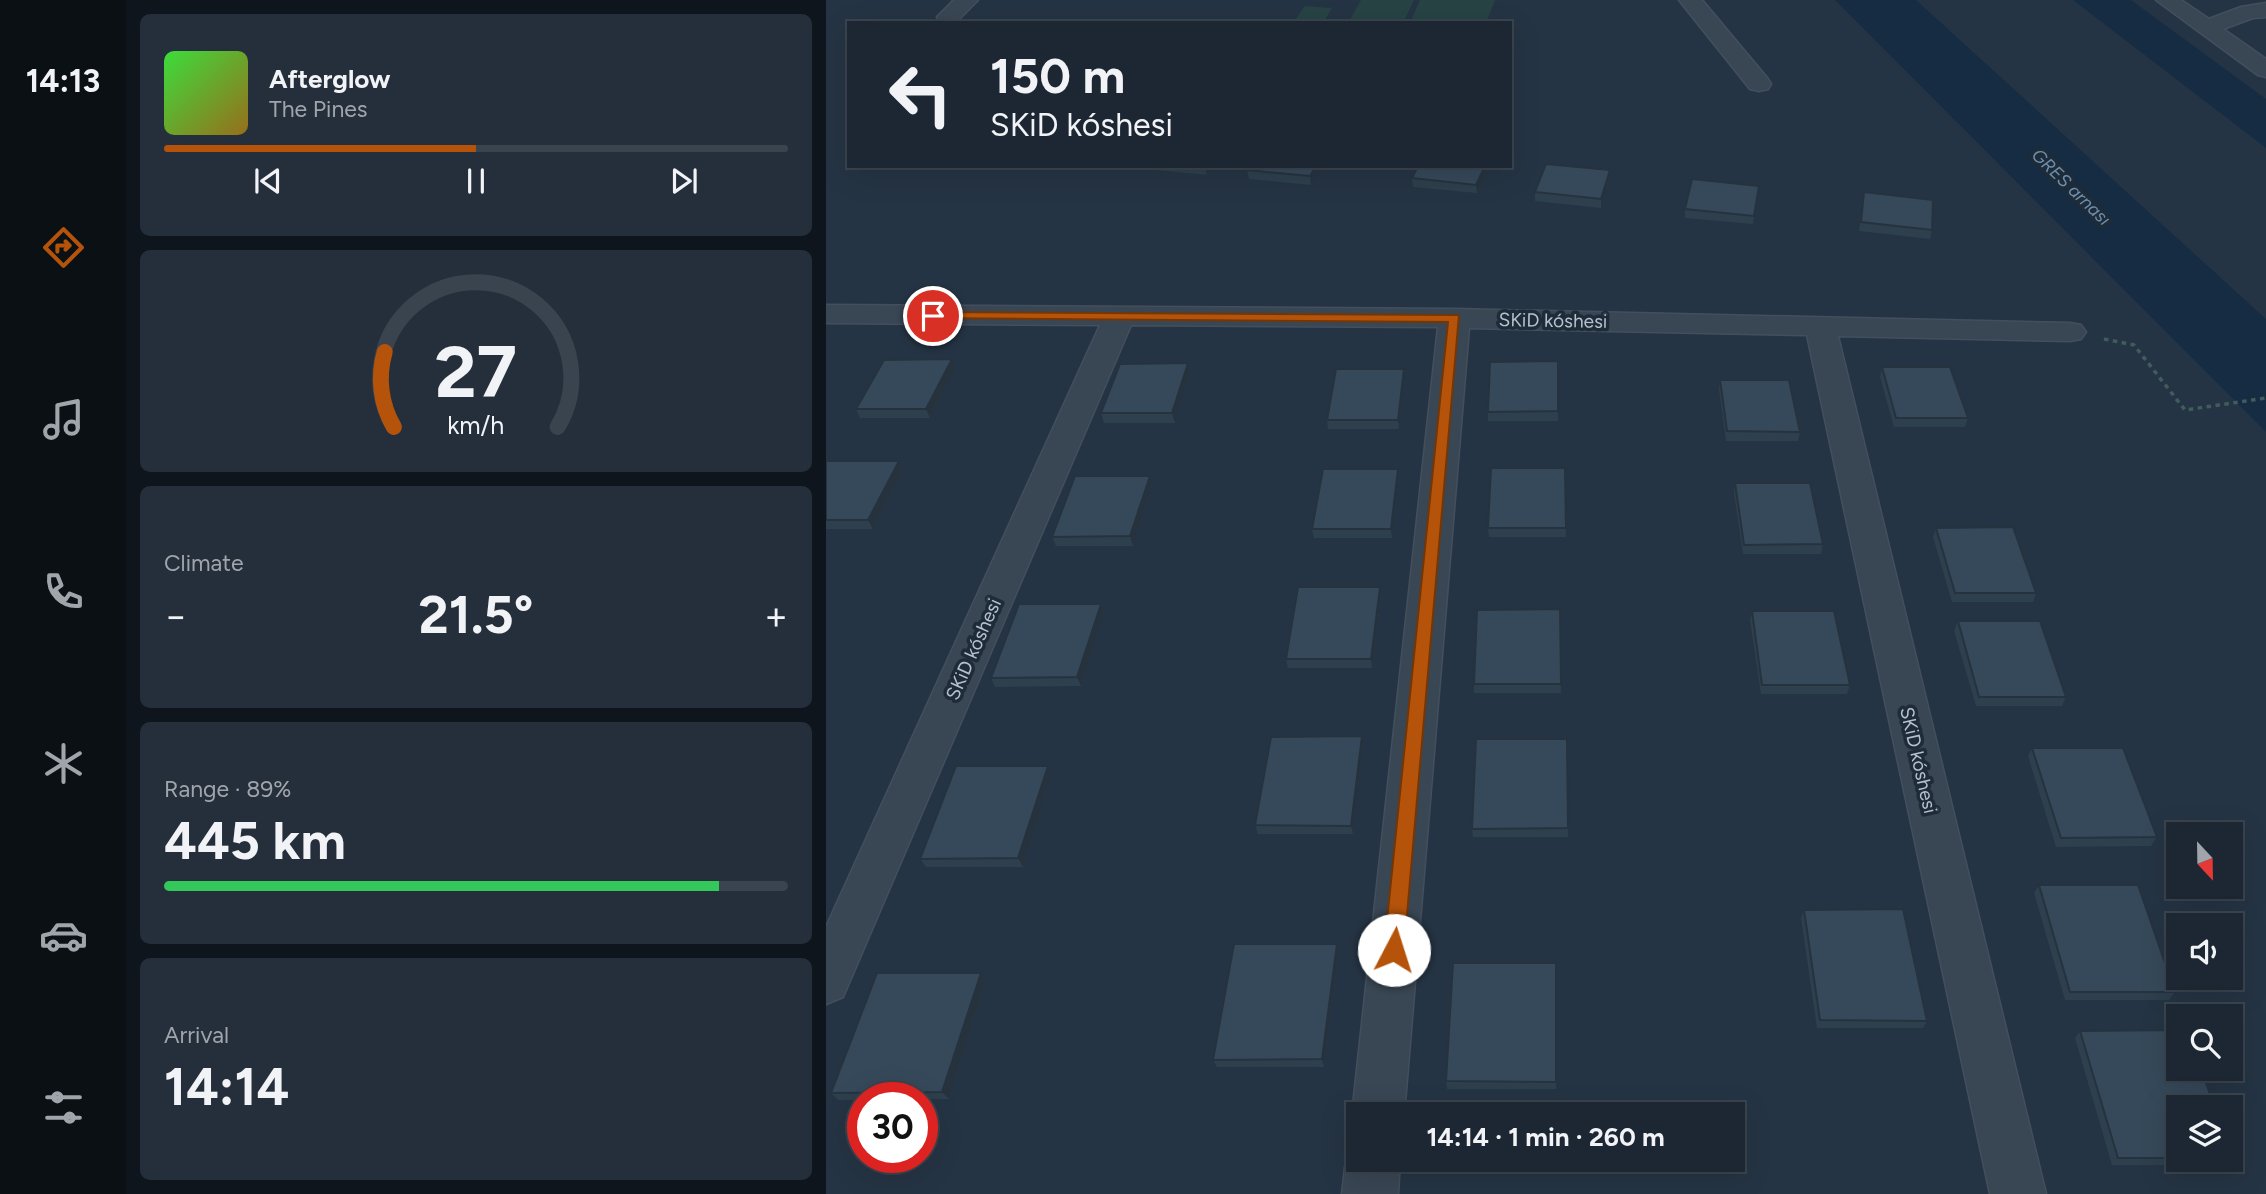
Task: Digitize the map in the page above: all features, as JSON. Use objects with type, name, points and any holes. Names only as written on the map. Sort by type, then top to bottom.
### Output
[{"type":"street","points":[[948,17],[967,0]]},
{"type":"street","points":[[1690,0],[1759,84]]},
{"type":"street","points":[[2167,0],[2206,27],[2254,52],[2266,70]]},
{"type":"street","points":[[2206,27],[2249,12],[2266,10]]},
{"type":"street","name":"SKiD kóshesi","points":[[826,314],[1454,318],[2070,332]]},
{"type":"street","name":"SKiD kóshesi","points":[[826,981],[1119,317]]},
{"type":"street","points":[[1379,1102],[1454,318]]},
{"type":"street","name":"SKiD kóshesi","points":[[1820,326],[2018,1194]]},
{"type":"street","points":[[1370,1194],[1372,1172]]},
{"type":"path","points":[[2070,332],[2134,345],[2185,410],[2266,398]]},
{"type":"green space","points":[[1361,0],[1414,0],[1404,21],[1349,21]]},
{"type":"green space","points":[[1420,0],[1495,0],[1487,21],[1411,21]]},
{"type":"green space","points":[[1305,6],[1332,8],[1324,21],[1294,21]]},
{"type":"water","name":"GRES arnası","points":[[1835,0],[1916,0],[2266,319],[2266,432]]},
{"type":"water","points":[[2073,0],[2131,0],[2266,99],[2266,148]]},
{"type":"building","points":[[1546,164],[1610,170],[1601,199],[1535,192]]},
{"type":"building","points":[[1248,168],[1315,168],[1310,176],[1247,170]]},
{"type":"building","points":[[1417,168],[1484,168],[1476,185],[1412,178]]},
{"type":"building","points":[[1692,179],[1759,186],[1754,216],[1685,209]]},
{"type":"building","points":[[1864,192],[1933,200],[1932,230],[1861,222]]},
{"type":"building","points":[[952,359],[926,409],[856,409],[884,360]]},
{"type":"building","points":[[1558,361],[1558,411],[1488,412],[1490,362]]},
{"type":"building","points":[[1188,363],[1172,413],[1101,413],[1120,364]]},
{"type":"building","points":[[1882,367],[1950,367],[1968,418],[1896,418]]},
{"type":"building","points":[[1336,369],[1404,369],[1398,420],[1327,420]]},
{"type":"building","points":[[1720,380],[1789,380],[1800,432],[1727,431]]},
{"type":"building","points":[[826,461],[899,461],[868,520],[826,520]]},
{"type":"building","points":[[1491,468],[1565,468],[1566,528],[1488,528]]},
{"type":"building","points":[[1323,469],[1398,469],[1391,529],[1312,529]]},
{"type":"building","points":[[1075,476],[1150,476],[1130,536],[1052,537]]},
{"type":"building","points":[[1735,483],[1810,483],[1823,544],[1744,545]]},
{"type":"building","points":[[2013,527],[2036,593],[1955,593],[1936,528]]},
{"type":"building","points":[[1298,587],[1380,587],[1371,659],[1286,659]]},
{"type":"building","points":[[1019,604],[1101,604],[1077,677],[991,678]]},
{"type":"building","points":[[1560,609],[1561,684],[1474,684],[1477,610]]},
{"type":"building","points":[[1752,611],[1834,611],[1850,685],[1762,685]]},
{"type":"building","points":[[1958,621],[2040,621],[2066,697],[1979,697]]},
{"type":"building","points":[[1362,736],[1351,826],[1255,825],[1271,737]]},
{"type":"building","points":[[1476,739],[1567,739],[1568,828],[1472,829]]},
{"type":"building","points":[[2032,748],[2123,748],[2157,837],[2061,838]]},
{"type":"building","points":[[956,766],[1048,766],[1018,858],[920,859]]},
{"type":"building","points":[[2039,885],[2138,885],[2166,966],[2166,990],[2175,992],[2070,992]]},
{"type":"building","points":[[1903,909],[1927,1021],[1820,1020],[1804,910]]},
{"type":"building","points":[[1234,944],[1337,944],[1322,1059],[1213,1060]]},
{"type":"building","points":[[1453,963],[1556,963],[1556,1082],[1446,1081]]},
{"type":"building","points":[[877,973],[981,973],[942,1092],[938,1092],[938,1082],[847,1082],[847,1093],[831,1093]]},
{"type":"building","points":[[2166,1030],[2166,1081],[2205,1081],[2210,1095],[2166,1095],[2166,1158],[2118,1158],[2080,1031]]},
{"type":"route","points":[[933,316],[1454,318],[1394,950]]}]
